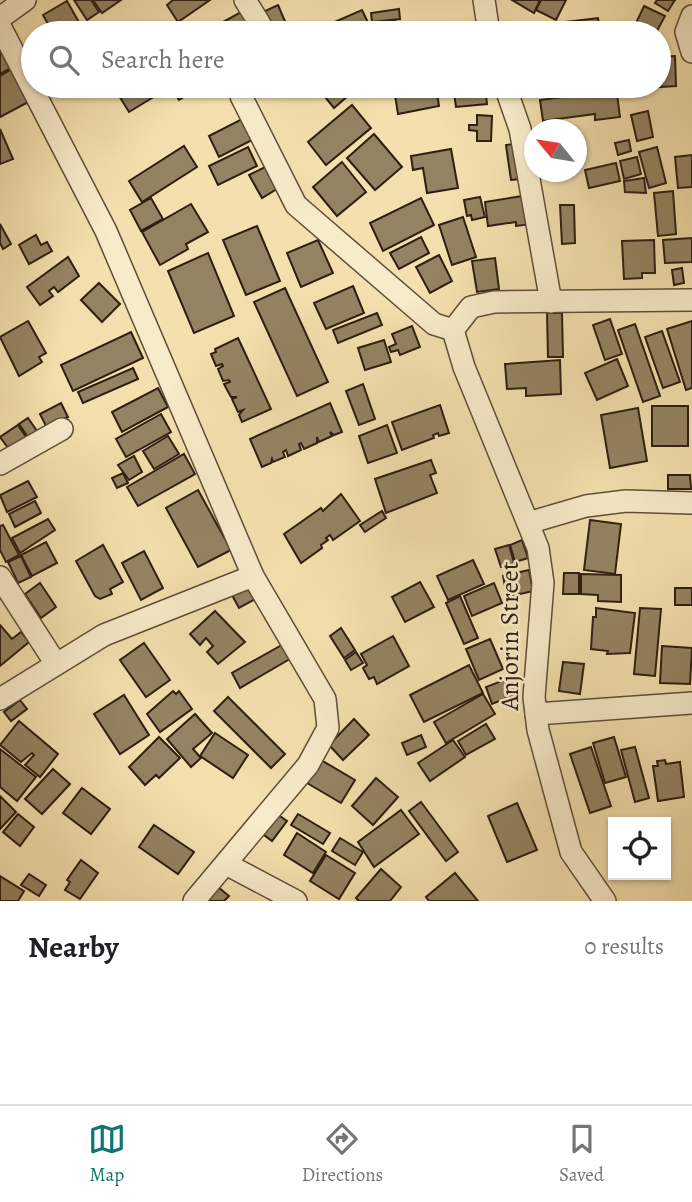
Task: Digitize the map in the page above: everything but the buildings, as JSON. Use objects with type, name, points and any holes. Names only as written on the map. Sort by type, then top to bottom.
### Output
[{"type":"street","points":[[0,18],[25,0]]},
{"type":"street","points":[[245,0],[258,21]]},
{"type":"street","points":[[484,0],[487,21]]},
{"type":"street","points":[[692,16],[686,32],[692,52]]},
{"type":"street","points":[[0,26],[21,67]]},
{"type":"street","points":[[37,98],[106,231],[253,576],[325,699],[328,728],[308,765],[194,901]]},
{"type":"street","points":[[242,98],[296,205],[434,324],[453,330],[471,307],[494,302],[692,300]]},
{"type":"street","points":[[509,98],[520,129],[551,302]]},
{"type":"street","name":"Anjorin Street","points":[[453,330],[464,367],[538,548],[543,583],[534,697],[536,714],[571,852],[605,901]]},
{"type":"street","points":[[0,464],[62,429]]},
{"type":"street","points":[[528,523],[586,506],[613,502],[692,503]]},
{"type":"street","points":[[0,699],[104,635],[253,576]]},
{"type":"street","points":[[0,577],[56,664]]},
{"type":"street","points":[[536,714],[692,703]]},
{"type":"street","points":[[226,864],[296,901]]}]
